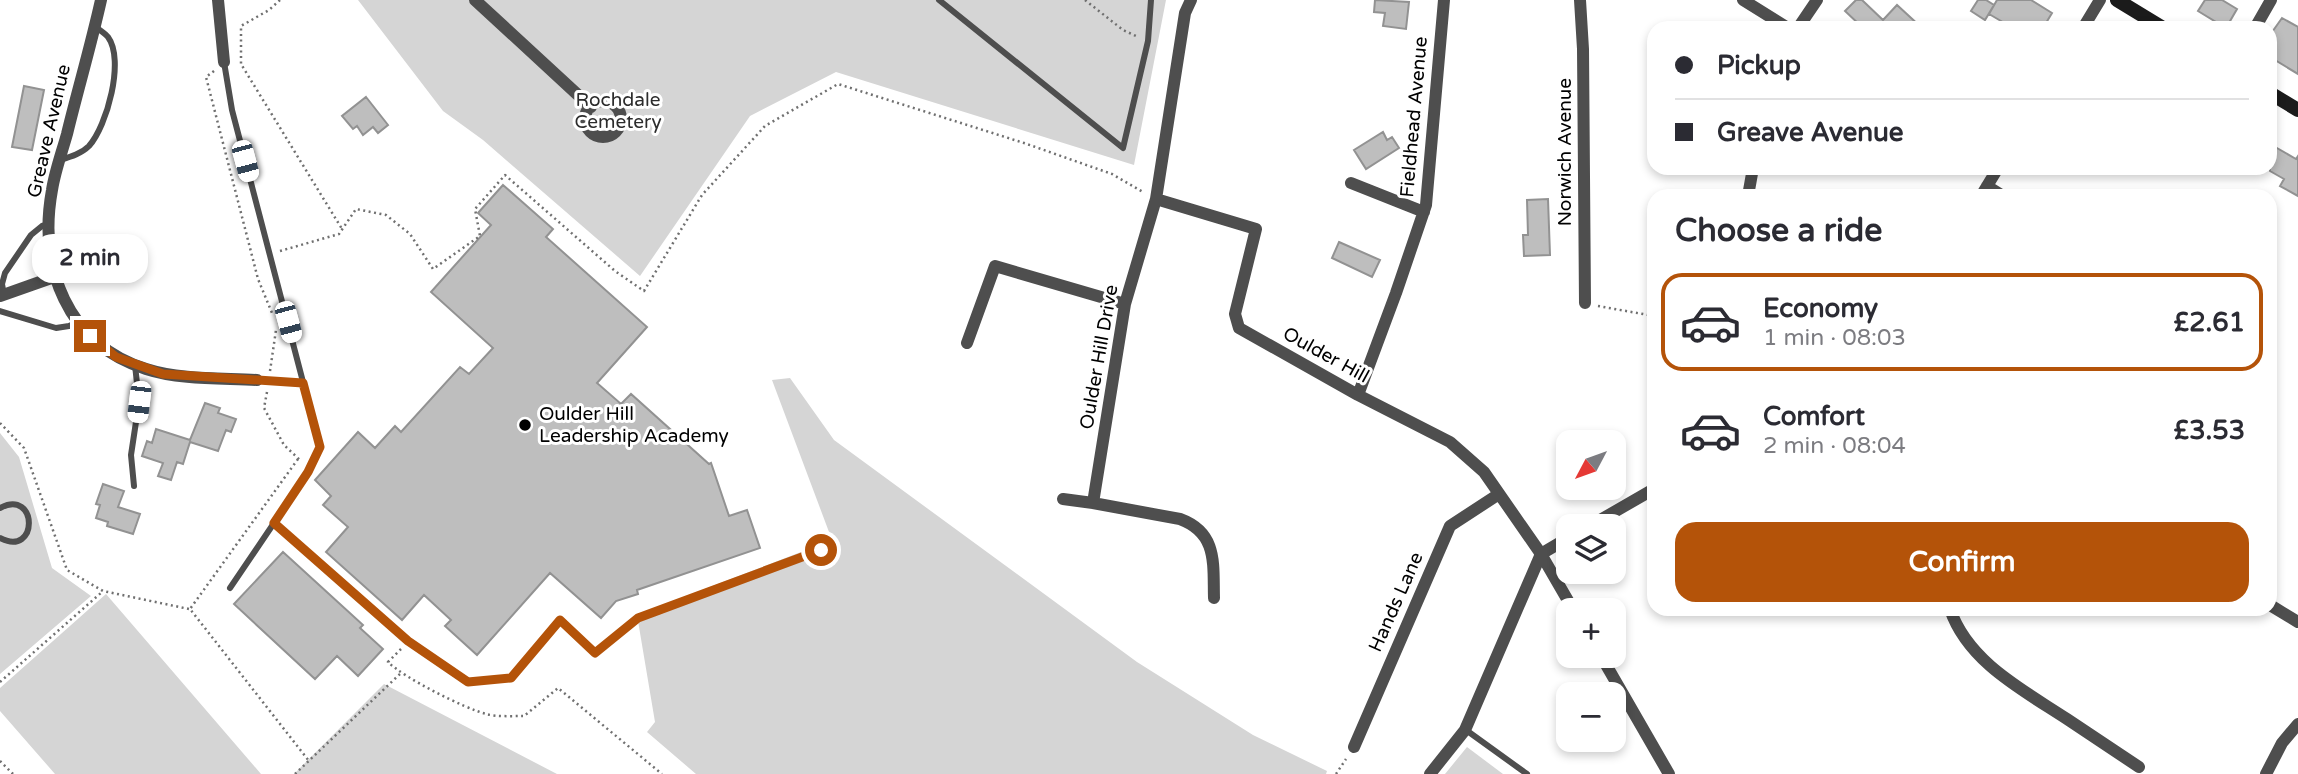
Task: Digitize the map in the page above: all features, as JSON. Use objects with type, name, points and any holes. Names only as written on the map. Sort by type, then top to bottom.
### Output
[{"type":"main road","points":[[2117,0],[2152,21]]},
{"type":"main road","points":[[2277,97],[2298,110]]},
{"type":"street","name":"Greave Avenue","points":[[101,0],[52,191],[49,225],[54,277],[65,304],[78,322],[103,347],[116,357],[135,365],[163,374],[262,381]]},
{"type":"street","points":[[218,0],[224,62]]},
{"type":"street","points":[[475,0],[591,107]]},
{"type":"street","name":"Oulder Hill Drive","points":[[1093,503],[1125,304],[1156,199],[1185,13],[1191,0]]},
{"type":"street","name":"Fieldhead Avenue","points":[[1358,395],[1426,205],[1444,0]]},
{"type":"street","name":"Norwich Avenue","points":[[1580,0],[1583,49],[1585,303]]},
{"type":"street","points":[[1743,0],[1777,21]]},
{"type":"street","points":[[1803,21],[1817,0]]},
{"type":"street","points":[[2087,21],[2100,0]]},
{"type":"street","points":[[2259,21],[2271,0]]},
{"type":"street","points":[[1352,183],[1423,212]]},
{"type":"street","name":"Oulder Hill","points":[[1156,199],[1256,229],[1235,314],[1240,328],[1358,395],[1450,442],[1484,472],[1541,554],[1566,598]]},
{"type":"street","points":[[967,342],[995,266],[1125,304]]},
{"type":"street","points":[[2,296],[54,277]]},
{"type":"street","points":[[1611,514],[1647,493]]},
{"type":"street","name":"Hands Lane","points":[[1354,747],[1450,526],[1499,494]]},
{"type":"street","points":[[1063,499],[1192,523],[1201,531],[1213,555],[1214,598]]},
{"type":"street","points":[[1430,774],[1465,730],[1541,554],[1556,545]]},
{"type":"street","points":[[2277,608],[2298,622]]},
{"type":"street","points":[[1953,616],[1972,648],[2002,677],[2139,767]]},
{"type":"street","points":[[1608,668],[1669,774]]},
{"type":"street","points":[[2266,774],[2282,743],[2298,724]]},
{"type":"lane","points":[[939,0],[1123,148],[1148,41],[1151,0]]},
{"type":"lane","points":[[60,160],[76,155],[89,146],[106,119],[114,80],[113,56],[109,38],[95,26]]},
{"type":"lane","points":[[224,62],[232,110],[320,447],[308,472],[230,588]]},
{"type":"lane","points":[[2,296],[5,273],[31,235],[42,226],[49,225]]},
{"type":"lane","points":[[0,311],[56,328],[69,327],[78,322]]},
{"type":"lane","points":[[134,486],[131,455],[139,402],[135,365]]},
{"type":"lane","points":[[262,381],[303,383]]},
{"type":"lane","points":[[0,508],[9,505],[21,507],[30,523],[22,539],[10,542],[0,538]]},
{"type":"lane","points":[[274,523],[408,641],[468,682],[511,678],[560,620],[595,653],[638,618],[821,550]]},
{"type":"lane","points":[[1465,730],[1527,774]]},
{"type":"path","points":[[279,0],[269,10],[241,26],[241,64],[342,229]]},
{"type":"path","points":[[1085,0],[1123,30],[1148,41]]},
{"type":"path","points":[[224,62],[206,77],[258,279],[272,314]]},
{"type":"path","points":[[253,258],[339,234],[356,209],[386,215],[410,234],[433,269],[480,236],[475,209],[505,175],[615,271],[644,292],[702,195],[765,126],[838,84],[1112,174],[1156,199]]},
{"type":"path","points":[[1585,303],[1647,315]]},
{"type":"path","points":[[277,326],[262,381],[264,408],[285,445],[299,458],[308,472]]},
{"type":"path","points":[[0,423],[24,449],[67,570],[103,592],[190,609],[309,761]]},
{"type":"path","points":[[190,609],[299,458]]},
{"type":"path","points":[[0,682],[103,592]]},
{"type":"path","points":[[408,641],[388,662],[401,673],[438,693],[487,715],[524,716],[558,688],[662,774]]},
{"type":"path","points":[[295,774],[401,673]]},
{"type":"path","points":[[1336,774],[1354,747]]},
{"type":"path","points":[[0,761],[13,774]]},
{"type":"green space","name":"Rochdale Cemetery","points":[[358,0],[1166,0],[1134,165],[836,72],[750,116],[640,276],[483,140],[443,111]]},
{"type":"green space","points":[[790,378],[834,440],[1137,662],[1253,735],[1327,771],[1326,774],[696,774],[647,732],[655,722],[637,615],[832,540],[772,380]]},
{"type":"green space","points":[[0,433],[19,457],[52,568],[91,596],[0,674]]},
{"type":"green space","points":[[106,594],[261,774],[55,774],[0,711],[0,688]]},
{"type":"green space","points":[[384,684],[557,774],[294,774]]},
{"type":"green space","points":[[1467,747],[1503,774],[1445,774]]},
{"type":"building","points":[[1375,0],[1409,2],[1406,29],[1383,26],[1385,13],[1374,12]]},
{"type":"building","points":[[1856,0],[1862,0],[1883,20],[1897,5],[1914,21],[1856,21],[1845,11]]},
{"type":"building","points":[[1978,0],[1986,0],[1994,5],[1985,20],[1971,11]]},
{"type":"building","points":[[1997,0],[2031,0],[2052,13],[2047,21],[2001,21],[1989,14]]},
{"type":"building","points":[[2205,0],[2222,0],[2237,9],[2230,21],[2214,21],[2198,11]]},
{"type":"building","points":[[2282,18],[2298,27],[2298,74],[2277,61],[2277,25]]},
{"type":"building","points":[[24,86],[44,90],[32,150],[12,147]]},
{"type":"building","points":[[366,97],[388,125],[378,133],[373,127],[363,135],[357,126],[353,129],[342,116]]},
{"type":"building","points":[[1383,132],[1387,140],[1392,137],[1399,148],[1366,169],[1354,150]]},
{"type":"building","points":[[2277,148],[2296,159],[2298,156],[2298,196],[2280,186],[2284,179],[2277,175]]},
{"type":"building","points":[[503,185],[553,229],[546,237],[647,327],[597,383],[621,404],[631,394],[711,463],[729,516],[747,510],[760,548],[637,590],[638,594],[616,601],[601,618],[550,573],[477,655],[445,626],[451,620],[424,595],[402,620],[326,552],[348,527],[323,505],[331,496],[315,480],[358,432],[375,448],[395,426],[401,432],[460,367],[469,374],[493,348],[431,292],[491,225],[478,213]]},
{"type":"building","points":[[1548,199],[1550,255],[1524,256],[1523,235],[1528,235],[1527,200]]},
{"type":"building","points":[[1339,242],[1380,260],[1372,277],[1332,258]]},
{"type":"building","points":[[205,403],[220,408],[218,413],[236,419],[231,432],[226,430],[218,451],[190,442],[183,464],[177,462],[171,480],[158,476],[163,463],[142,456],[147,441],[152,443],[156,429],[190,440]]},
{"type":"building","points":[[103,484],[124,491],[118,507],[140,514],[133,534],[107,526],[108,522],[96,518],[100,505],[96,504]]},
{"type":"building","points":[[283,552],[363,625],[360,628],[383,649],[358,676],[337,656],[315,679],[234,604]]},
{"type":"place","name":"Oulder Hill Leadership Academy","points":[[525,425]]},
{"type":"route","points":[[90,336],[116,357],[163,374],[303,383],[320,447],[308,472],[274,523],[408,641],[468,682],[511,678],[560,620],[595,653],[638,618],[821,550]]}]
